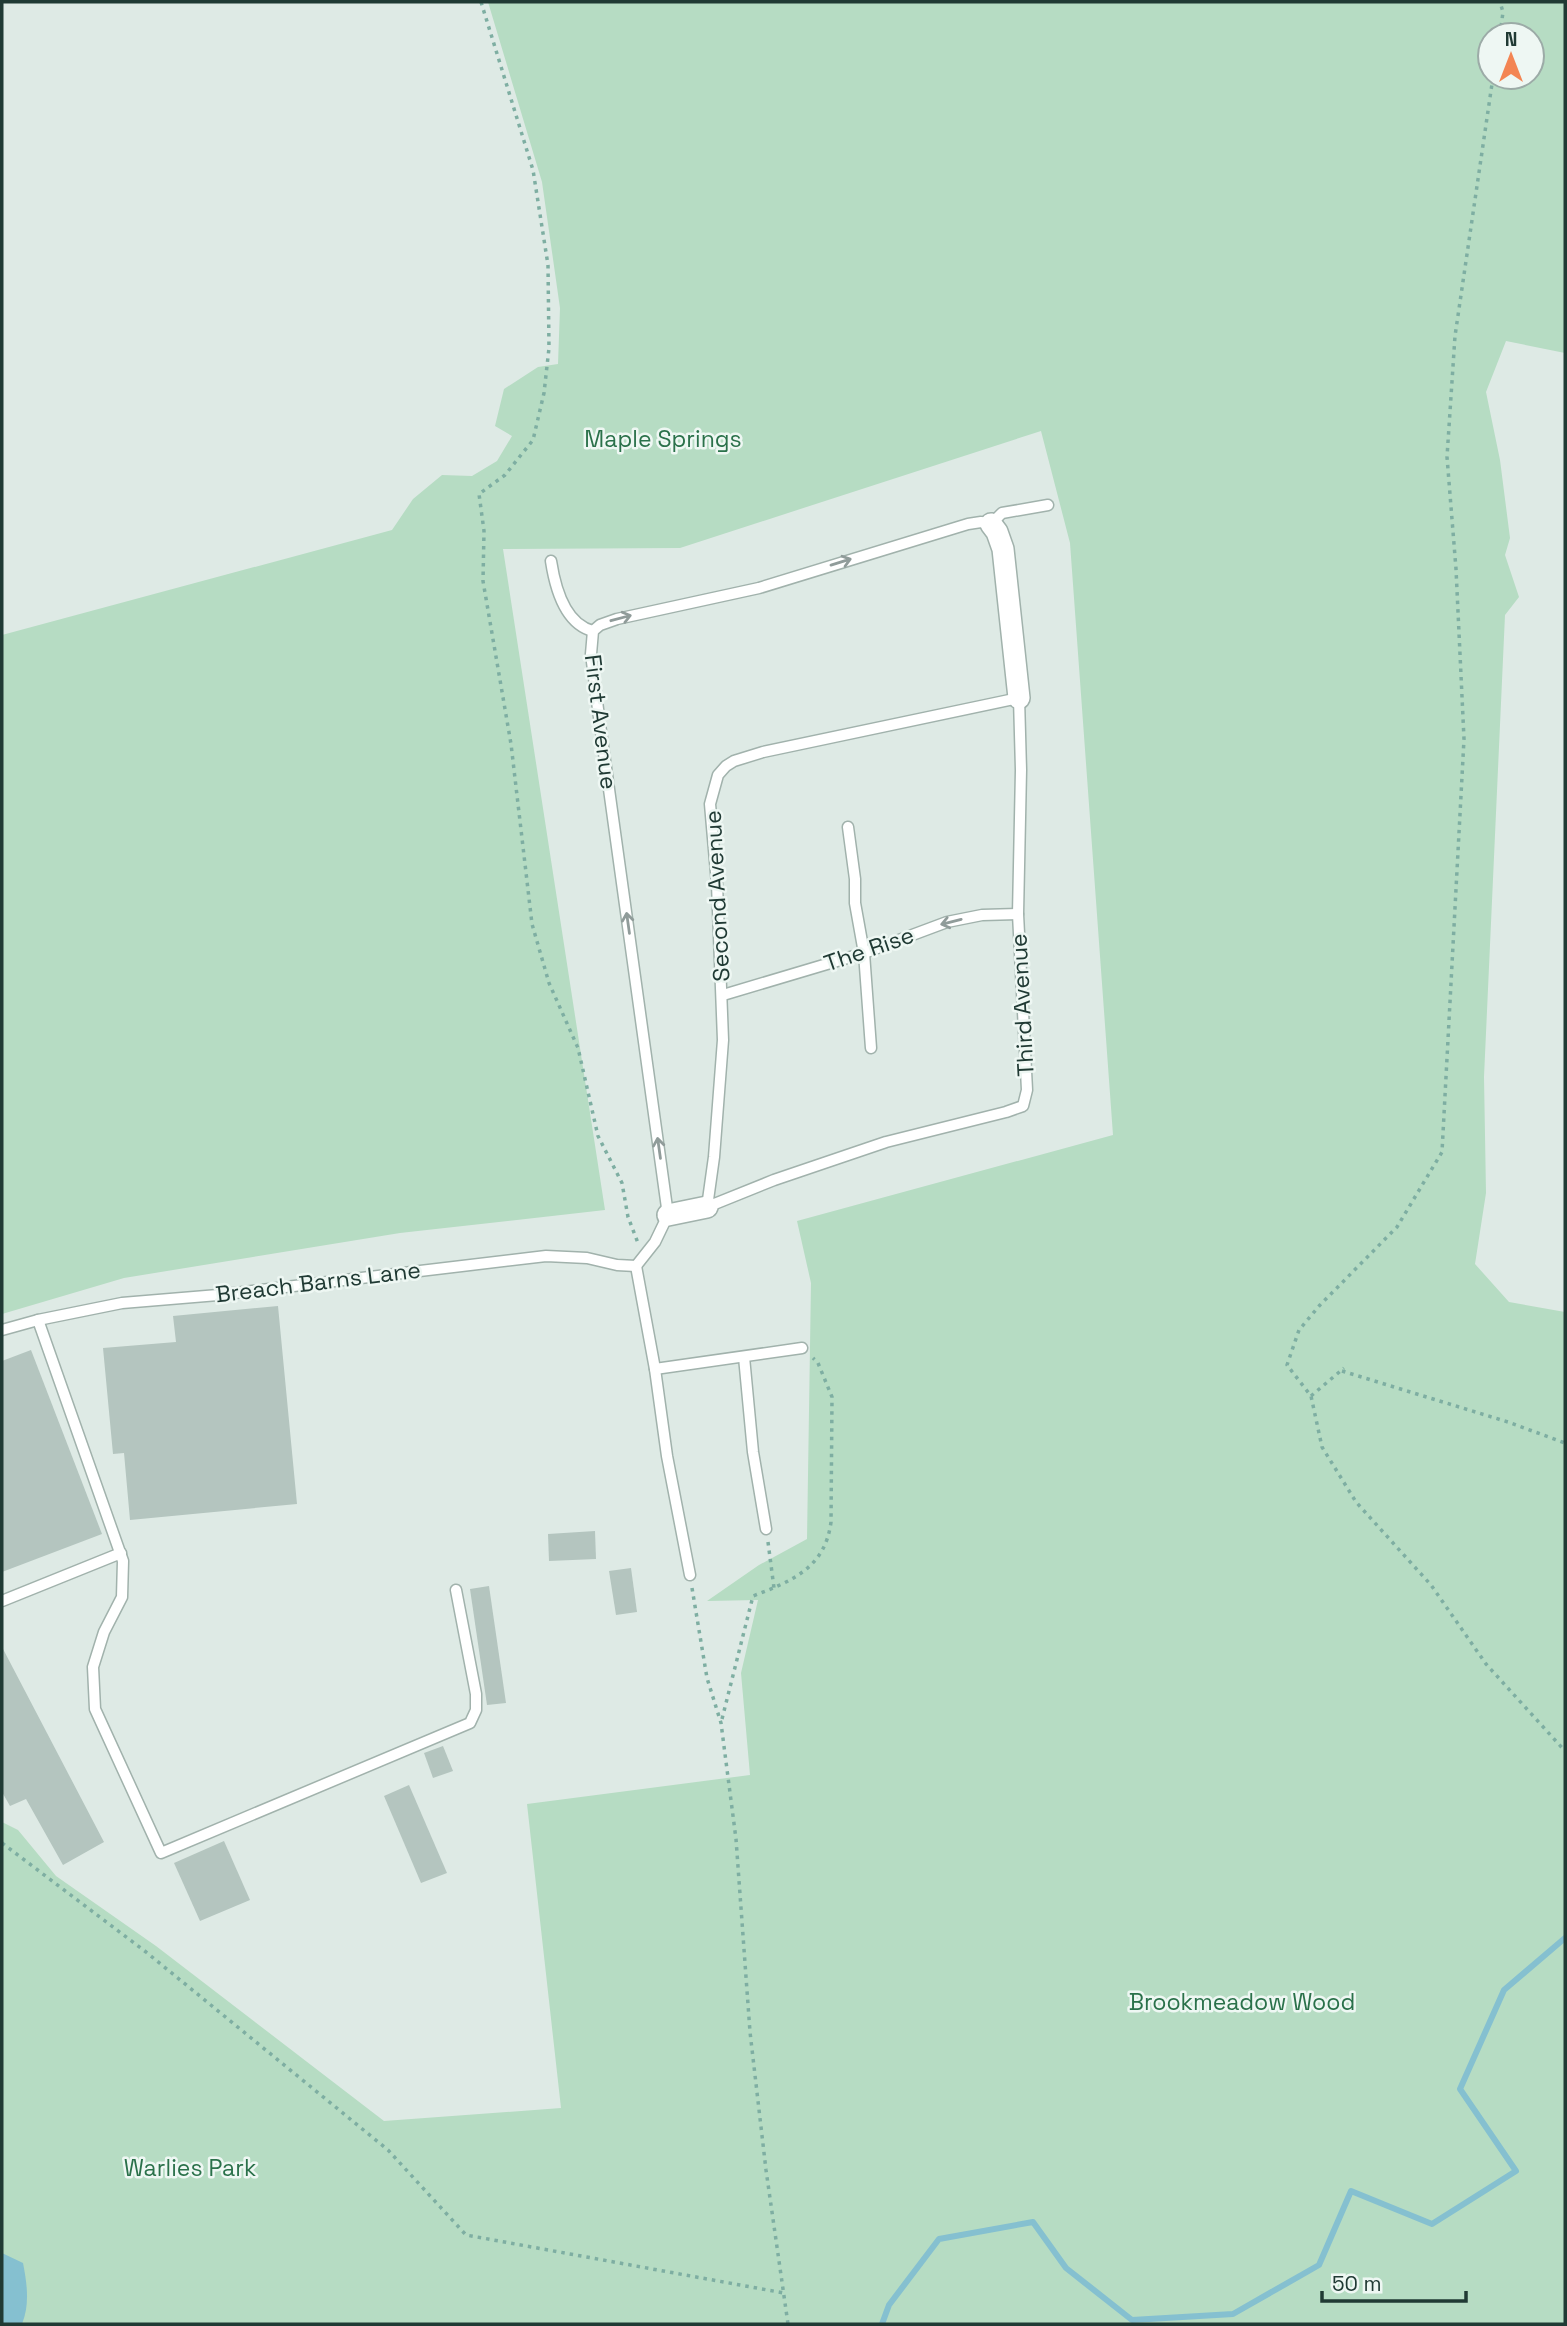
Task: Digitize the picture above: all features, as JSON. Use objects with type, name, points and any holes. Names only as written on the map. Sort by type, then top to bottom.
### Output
[{"type":"street","points":[[991,524],[1003,549],[1019,698]]},
{"type":"street","points":[[668,1215],[707,1207]]},
{"type":"lane","name":"First Avenue","points":[[668,1215],[591,654],[593,631],[600,625],[617,619],[760,587],[968,524],[991,524],[1002,513],[1048,505]]},
{"type":"lane","points":[[551,561],[554,580],[573,619],[582,629],[593,631]]},
{"type":"lane","name":"Third Avenue","points":[[707,1207],[775,1180],[886,1142],[1023,1106],[1027,1090],[1018,914],[1021,770],[1019,698]]},
{"type":"lane","name":"Second Avenue","points":[[707,1207],[714,1157],[723,1040],[723,995],[710,804],[719,775],[734,761],[763,751],[1019,698]]},
{"type":"lane","points":[[848,827],[872,1048]]},
{"type":"lane","name":"The Rise","points":[[723,995],[863,953],[947,922],[982,915],[1018,914]]},
{"type":"lane","points":[[668,1215],[655,1242],[636,1266],[690,1575]]},
{"type":"lane","name":"Breach Barns Lane","points":[[2,1330],[122,1303],[218,1295],[546,1256],[587,1258],[636,1266]]},
{"type":"lane","points":[[38,1320],[123,1561],[122,1597],[104,1632],[93,1667],[95,1709],[161,1853],[470,1723],[476,1710],[476,1694],[456,1590]]},
{"type":"lane","points":[[655,1369],[802,1348]]},
{"type":"lane","points":[[744,1357],[753,1452],[766,1529]]},
{"type":"lane","points":[[2,1601],[121,1553]]},
{"type":"path","points":[[481,2],[533,170],[548,265],[549,348],[544,393],[533,440],[505,475],[478,494],[484,531],[483,581],[511,744],[532,924],[549,983],[578,1048],[598,1136],[622,1183],[628,1217],[638,1244],[636,1266]]},
{"type":"path","points":[[1500,2],[1502,21]]},
{"type":"path","points":[[1491,91],[1455,336],[1447,457],[1456,569],[1464,739],[1442,1152],[1397,1227],[1299,1330],[1287,1365],[1311,1396],[1322,1447],[1356,1502],[1431,1585],[1486,1664],[1565,1751]]},
{"type":"path","points":[[721,1723],[753,1596],[795,1579],[822,1554],[829,1539],[832,1397],[818,1363],[804,1353],[802,1348]]},
{"type":"path","points":[[1311,1396],[1343,1369],[1565,1443]]},
{"type":"path","points":[[770,1555],[774,1588]]},
{"type":"path","points":[[690,1575],[707,1678],[721,1723],[736,1839],[753,2059],[788,2324]]},
{"type":"path","points":[[2,1843],[146,1952],[388,2150],[466,2235],[784,2293]]},
{"type":"green space","points":[[488,2],[1565,2],[1565,353],[1506,341],[1486,392],[1500,460],[1510,538],[1505,555],[1519,597],[1505,615],[1484,1077],[1486,1193],[1475,1264],[1509,1302],[1565,1312],[1565,2324],[2,2324],[2,1822],[18,1830],[56,1876],[156,1946],[384,2121],[561,2108],[527,1804],[750,1775],[741,1673],[758,1600],[707,1601],[759,1565],[807,1539],[811,1283],[797,1221],[1113,1135],[1070,543],[1041,431],[680,548],[503,549],[605,1210],[400,1233],[124,1278],[2,1314],[2,635],[392,530],[413,499],[442,475],[472,476],[497,461],[512,436],[495,426],[504,389],[538,367],[558,364],[560,308],[542,182]]},
{"type":"water","points":[[2,2253],[23,2263],[27,2301],[22,2324],[2,2324]]},
{"type":"building","points":[[278,1306],[297,1504],[130,1520],[124,1453],[113,1454],[103,1348],[176,1342],[173,1316]]},
{"type":"building","points":[[31,1350],[102,1534],[2,1572],[2,1361]]},
{"type":"building","points":[[595,1531],[596,1559],[549,1561],[548,1534]]},
{"type":"building","points":[[631,1568],[637,1612],[616,1615],[609,1571]]},
{"type":"building","points":[[489,1586],[506,1703],[487,1705],[470,1589]]},
{"type":"building","points":[[2,1647],[104,1842],[63,1865],[26,1799],[10,1806],[2,1792]]},
{"type":"building","points":[[443,1746],[453,1771],[433,1778],[424,1753]]},
{"type":"building","points":[[409,1785],[447,1873],[421,1883],[384,1796]]},
{"type":"building","points":[[224,1841],[250,1900],[200,1921],[174,1863]]},
{"type":"waterway","points":[[882,2324],[889,2305],[939,2239],[1033,2222],[1066,2268],[1132,2320],[1233,2314],[1319,2265],[1351,2191],[1432,2224],[1516,2171],[1460,2089],[1504,1990],[1565,1938]]},
{"type":"park label","name":"Maple Springs","points":[[663,439]]},
{"type":"park label","name":"Brookmeadow Wood","points":[[1242,2002]]},
{"type":"park label","name":"Warlies Park","points":[[190,2168]]}]
